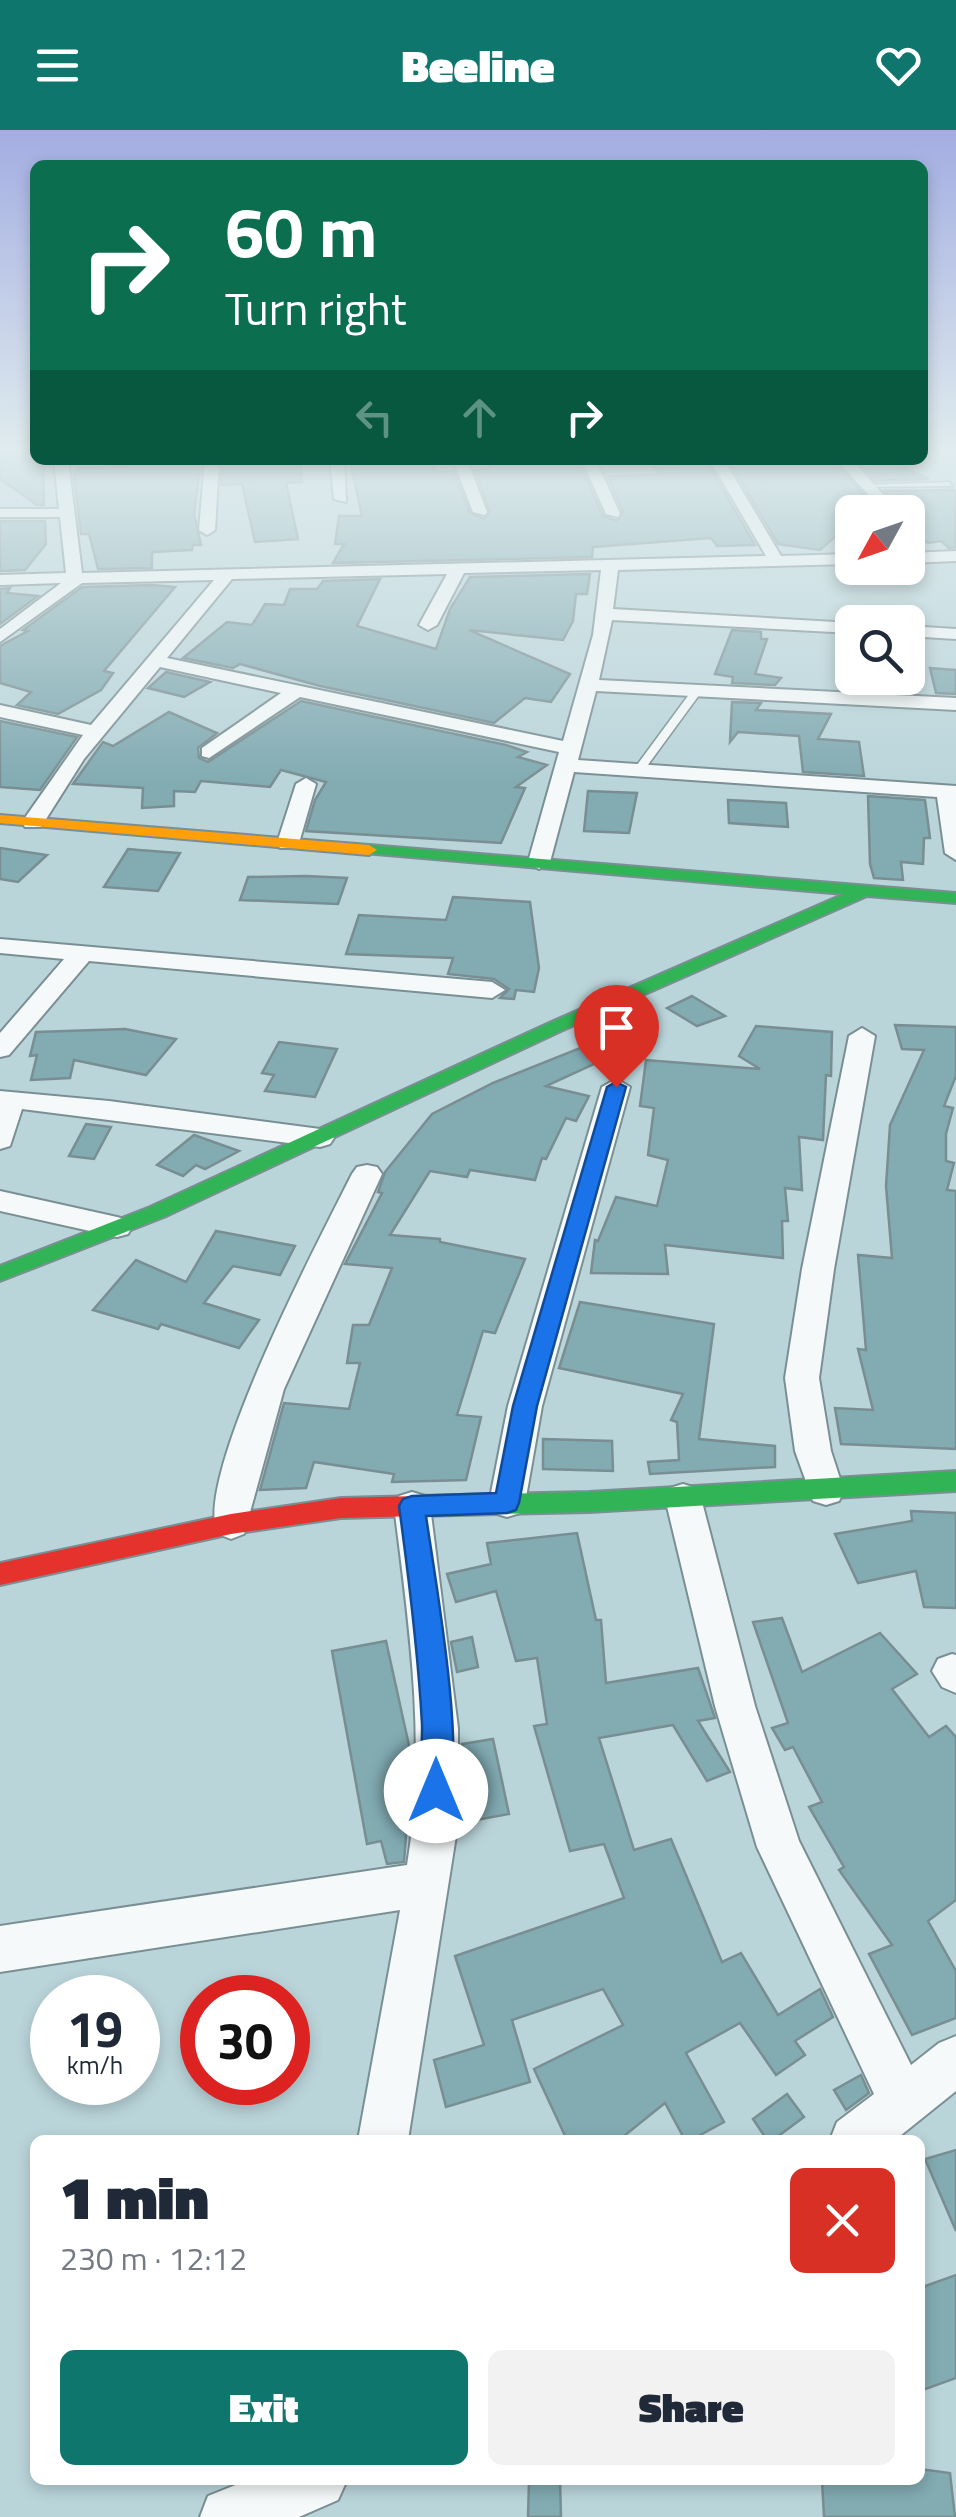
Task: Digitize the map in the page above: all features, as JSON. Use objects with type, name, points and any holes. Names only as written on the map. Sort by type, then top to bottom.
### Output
[{"type":"street","points":[[72,561],[75,581]]},
{"type":"street","points":[[0,580],[800,561]]},
{"type":"street","points":[[539,862],[606,614],[610,565]]},
{"type":"street","points":[[428,626],[458,570]]},
{"type":"street","points":[[33,822],[96,732],[225,577]]},
{"type":"street","points":[[0,637],[75,581]]},
{"type":"street","points":[[606,614],[835,627]]},
{"type":"street","points":[[925,632],[956,634]]},
{"type":"street","points":[[158,660],[638,772],[780,777],[952,792],[956,853]]},
{"type":"street","points":[[588,685],[956,704]]},
{"type":"street","points":[[209,752],[296,692]]},
{"type":"street","points":[[907,695],[908,701]]},
{"type":"street","points":[[0,710],[96,732]]},
{"type":"street","points":[[288,843],[306,784]]},
{"type":"street","points":[[0,819],[956,898]]},
{"type":"street","points":[[0,1274],[117,1228],[320,1138],[555,1026],[867,889]]},
{"type":"street","points":[[0,946],[492,990]]},
{"type":"street","points":[[0,1049],[83,953]]},
{"type":"street","points":[[826,1491],[813,1452],[802,1378],[818,1268],[862,1036]]},
{"type":"street","points":[[507,1503],[525,1406],[616,1087]]},
{"type":"street","points":[[0,1140],[6,1100],[320,1138]]},
{"type":"street","points":[[231,1524],[238,1470],[252,1428],[367,1174]]},
{"type":"street","points":[[0,1201],[117,1228]]},
{"type":"street","points":[[0,1574],[231,1524],[341,1508],[683,1498],[956,1481]]},
{"type":"street","points":[[683,1498],[734,1706],[779,1847],[902,2099]]},
{"type":"street","points":[[383,2135],[397,2074],[436,1823],[437,1728],[429,1630],[412,1506]]},
{"type":"street","points":[[0,1950],[426,1884]]},
{"type":"street","points":[[861,2135],[956,2060]]},
{"type":"street","points":[[230,2517],[314,2490]]},
{"type":"lane","points":[[638,772],[697,691]]},
{"type":"building","points":[[0,561],[32,561],[25,570],[0,571]]},
{"type":"building","points":[[96,561],[152,561],[152,568],[98,569]]},
{"type":"building","points":[[590,574],[587,594],[576,594],[573,621],[563,640],[469,630],[570,674],[551,702],[525,698],[494,723],[320,686],[240,664],[233,668],[183,658],[227,622],[252,625],[265,604],[284,605],[290,589],[317,589],[323,581],[380,579],[357,626],[436,649],[450,609],[470,577]]},
{"type":"building","points":[[82,587],[175,587],[104,671],[113,673],[101,690],[58,714],[17,705],[31,692],[0,683],[0,646],[28,631],[23,630]]},
{"type":"building","points":[[10,588],[7,593],[38,596],[0,624],[0,589]]},
{"type":"building","points":[[732,630],[761,632],[761,639],[767,639],[755,674],[781,678],[775,685],[732,683],[733,677],[715,674]]},
{"type":"building","points":[[930,668],[956,670],[956,694],[936,693]]},
{"type":"building","points":[[166,672],[210,682],[184,697],[148,688]]},
{"type":"building","points":[[301,701],[506,745],[527,752],[518,757],[547,765],[516,787],[525,788],[501,843],[306,831],[315,800],[326,782],[281,770],[270,787],[201,781],[195,792],[174,791],[174,806],[142,808],[143,788],[73,784],[103,742],[113,746],[169,712],[217,733],[198,748],[199,758],[208,762]]},
{"type":"building","points":[[732,702],[761,703],[756,710],[831,714],[818,739],[859,742],[864,776],[803,772],[799,736],[738,732],[730,742]]},
{"type":"building","points":[[0,721],[77,737],[40,790],[0,787]]},
{"type":"building","points":[[588,791],[637,793],[629,833],[584,831]]},
{"type":"building","points":[[868,796],[925,800],[930,838],[924,838],[923,864],[901,862],[903,880],[874,878]]},
{"type":"building","points":[[728,800],[786,803],[788,827],[729,823]]},
{"type":"building","points":[[0,848],[47,855],[18,882],[0,879]]},
{"type":"building","points":[[128,849],[180,853],[158,891],[104,887]]},
{"type":"building","points":[[248,877],[347,878],[338,904],[240,900]]},
{"type":"building","points":[[453,897],[530,902],[539,968],[534,992],[516,990],[514,999],[500,998],[509,989],[494,979],[448,974],[453,958],[346,954],[359,915],[446,920]]},
{"type":"building","points":[[692,996],[725,1016],[697,1026],[667,1008]]},
{"type":"building","points":[[895,1025],[956,1027],[956,1076],[944,1106],[953,1108],[946,1134],[946,1161],[954,1163],[947,1190],[956,1191],[956,1449],[841,1444],[835,1408],[873,1410],[858,1349],[866,1350],[858,1255],[892,1258],[886,1186],[890,1125],[924,1050],[902,1049]]},
{"type":"building","points":[[756,1026],[832,1032],[823,1140],[799,1137],[802,1190],[785,1188],[788,1221],[782,1221],[783,1258],[665,1245],[668,1274],[591,1273],[595,1240],[598,1241],[616,1197],[657,1206],[668,1160],[648,1155],[654,1108],[640,1106],[646,1060],[760,1069],[739,1056]]},
{"type":"building","points":[[125,1029],[176,1039],[146,1075],[74,1060],[70,1078],[31,1080],[37,1055],[30,1056],[36,1032]]},
{"type":"building","points":[[279,1042],[337,1049],[315,1097],[265,1091],[274,1075],[262,1073]]},
{"type":"building","points":[[595,1042],[603,1060],[546,1086],[589,1096],[576,1121],[566,1118],[546,1159],[542,1158],[535,1180],[470,1170],[467,1177],[430,1171],[390,1235],[440,1239],[525,1259],[495,1333],[483,1331],[457,1415],[481,1417],[466,1480],[392,1482],[394,1474],[314,1462],[306,1488],[260,1490],[284,1403],[349,1409],[360,1363],[347,1363],[353,1325],[369,1325],[392,1268],[345,1264],[382,1193],[378,1192],[385,1172],[432,1114],[493,1083]]},
{"type":"building","points":[[86,1124],[111,1127],[94,1159],[69,1156]]},
{"type":"building","points":[[194,1135],[239,1151],[205,1169],[196,1165],[183,1176],[157,1165]]},
{"type":"building","points":[[216,1231],[295,1246],[280,1275],[233,1266],[204,1303],[259,1320],[239,1348],[161,1324],[158,1329],[93,1310],[136,1260],[186,1282]]},
{"type":"building","points":[[580,1302],[714,1324],[699,1439],[775,1446],[775,1467],[650,1474],[648,1462],[679,1460],[677,1422],[671,1420],[683,1394],[559,1368]]},
{"type":"building","points":[[543,1439],[612,1441],[613,1471],[543,1469]]},
{"type":"building","points":[[911,1511],[956,1513],[956,1608],[924,1607],[916,1571],[858,1583],[835,1534],[912,1521]]},
{"type":"building","points":[[577,1533],[596,1620],[601,1620],[606,1683],[698,1668],[715,1718],[698,1721],[730,1772],[707,1781],[673,1725],[599,1738],[634,1850],[671,1839],[722,1962],[741,1953],[778,2015],[820,1989],[833,2017],[795,2041],[805,2055],[776,2075],[740,2023],[686,2053],[724,2122],[700,2135],[682,2135],[665,2103],[625,2135],[565,2135],[534,2069],[623,2025],[603,1989],[512,2020],[530,2082],[446,2107],[434,2060],[484,2045],[455,1956],[624,1898],[604,1844],[570,1851],[534,1726],[547,1724],[537,1658],[516,1661],[496,1591],[456,1602],[447,1574],[491,1564],[487,1543]]},
{"type":"building","points":[[782,1618],[802,1672],[880,1633],[917,1674],[892,1689],[929,1737],[946,1726],[956,1737],[956,1900],[928,1921],[956,1971],[956,2018],[912,2035],[869,1954],[892,1945],[839,1870],[844,1867],[809,1807],[822,1802],[793,1747],[785,1750],[772,1728],[788,1723],[753,1622]]},
{"type":"building","points":[[472,1637],[478,1667],[457,1672],[451,1642]]},
{"type":"building","points":[[386,1641],[412,1759],[404,1862],[387,1864],[381,1841],[367,1844],[332,1651]]},
{"type":"building","points":[[493,1739],[509,1814],[476,1820],[462,1744]]},
{"type":"building","points":[[861,2075],[869,2093],[846,2110],[834,2090]]},
{"type":"building","points":[[787,2094],[804,2117],[780,2135],[764,2135],[753,2119]]},
{"type":"building","points":[[956,2150],[956,2231],[925,2159]]},
{"type":"building","points":[[956,2275],[956,2378],[925,2389],[925,2286]]},
{"type":"building","points":[[925,2470],[950,2473],[955,2517],[824,2517],[822,2485],[925,2485]]},
{"type":"building","points":[[529,2485],[560,2485],[561,2517],[528,2517]]},
{"type":"traffic: fast","points":[[369,850],[956,898]]},
{"type":"traffic: fast","points":[[0,1274],[157,1212],[555,1027],[864,891]]},
{"type":"traffic: fast","points":[[457,1505],[589,1502],[956,1481]]},
{"type":"traffic: slow","points":[[0,819],[369,850]]},
{"type":"traffic: jam","points":[[0,1574],[231,1524],[341,1508],[457,1505]]},
{"type":"route","points":[[436,1791],[437,1728],[429,1630],[412,1506],[507,1503],[525,1406],[616,1087]]}]
